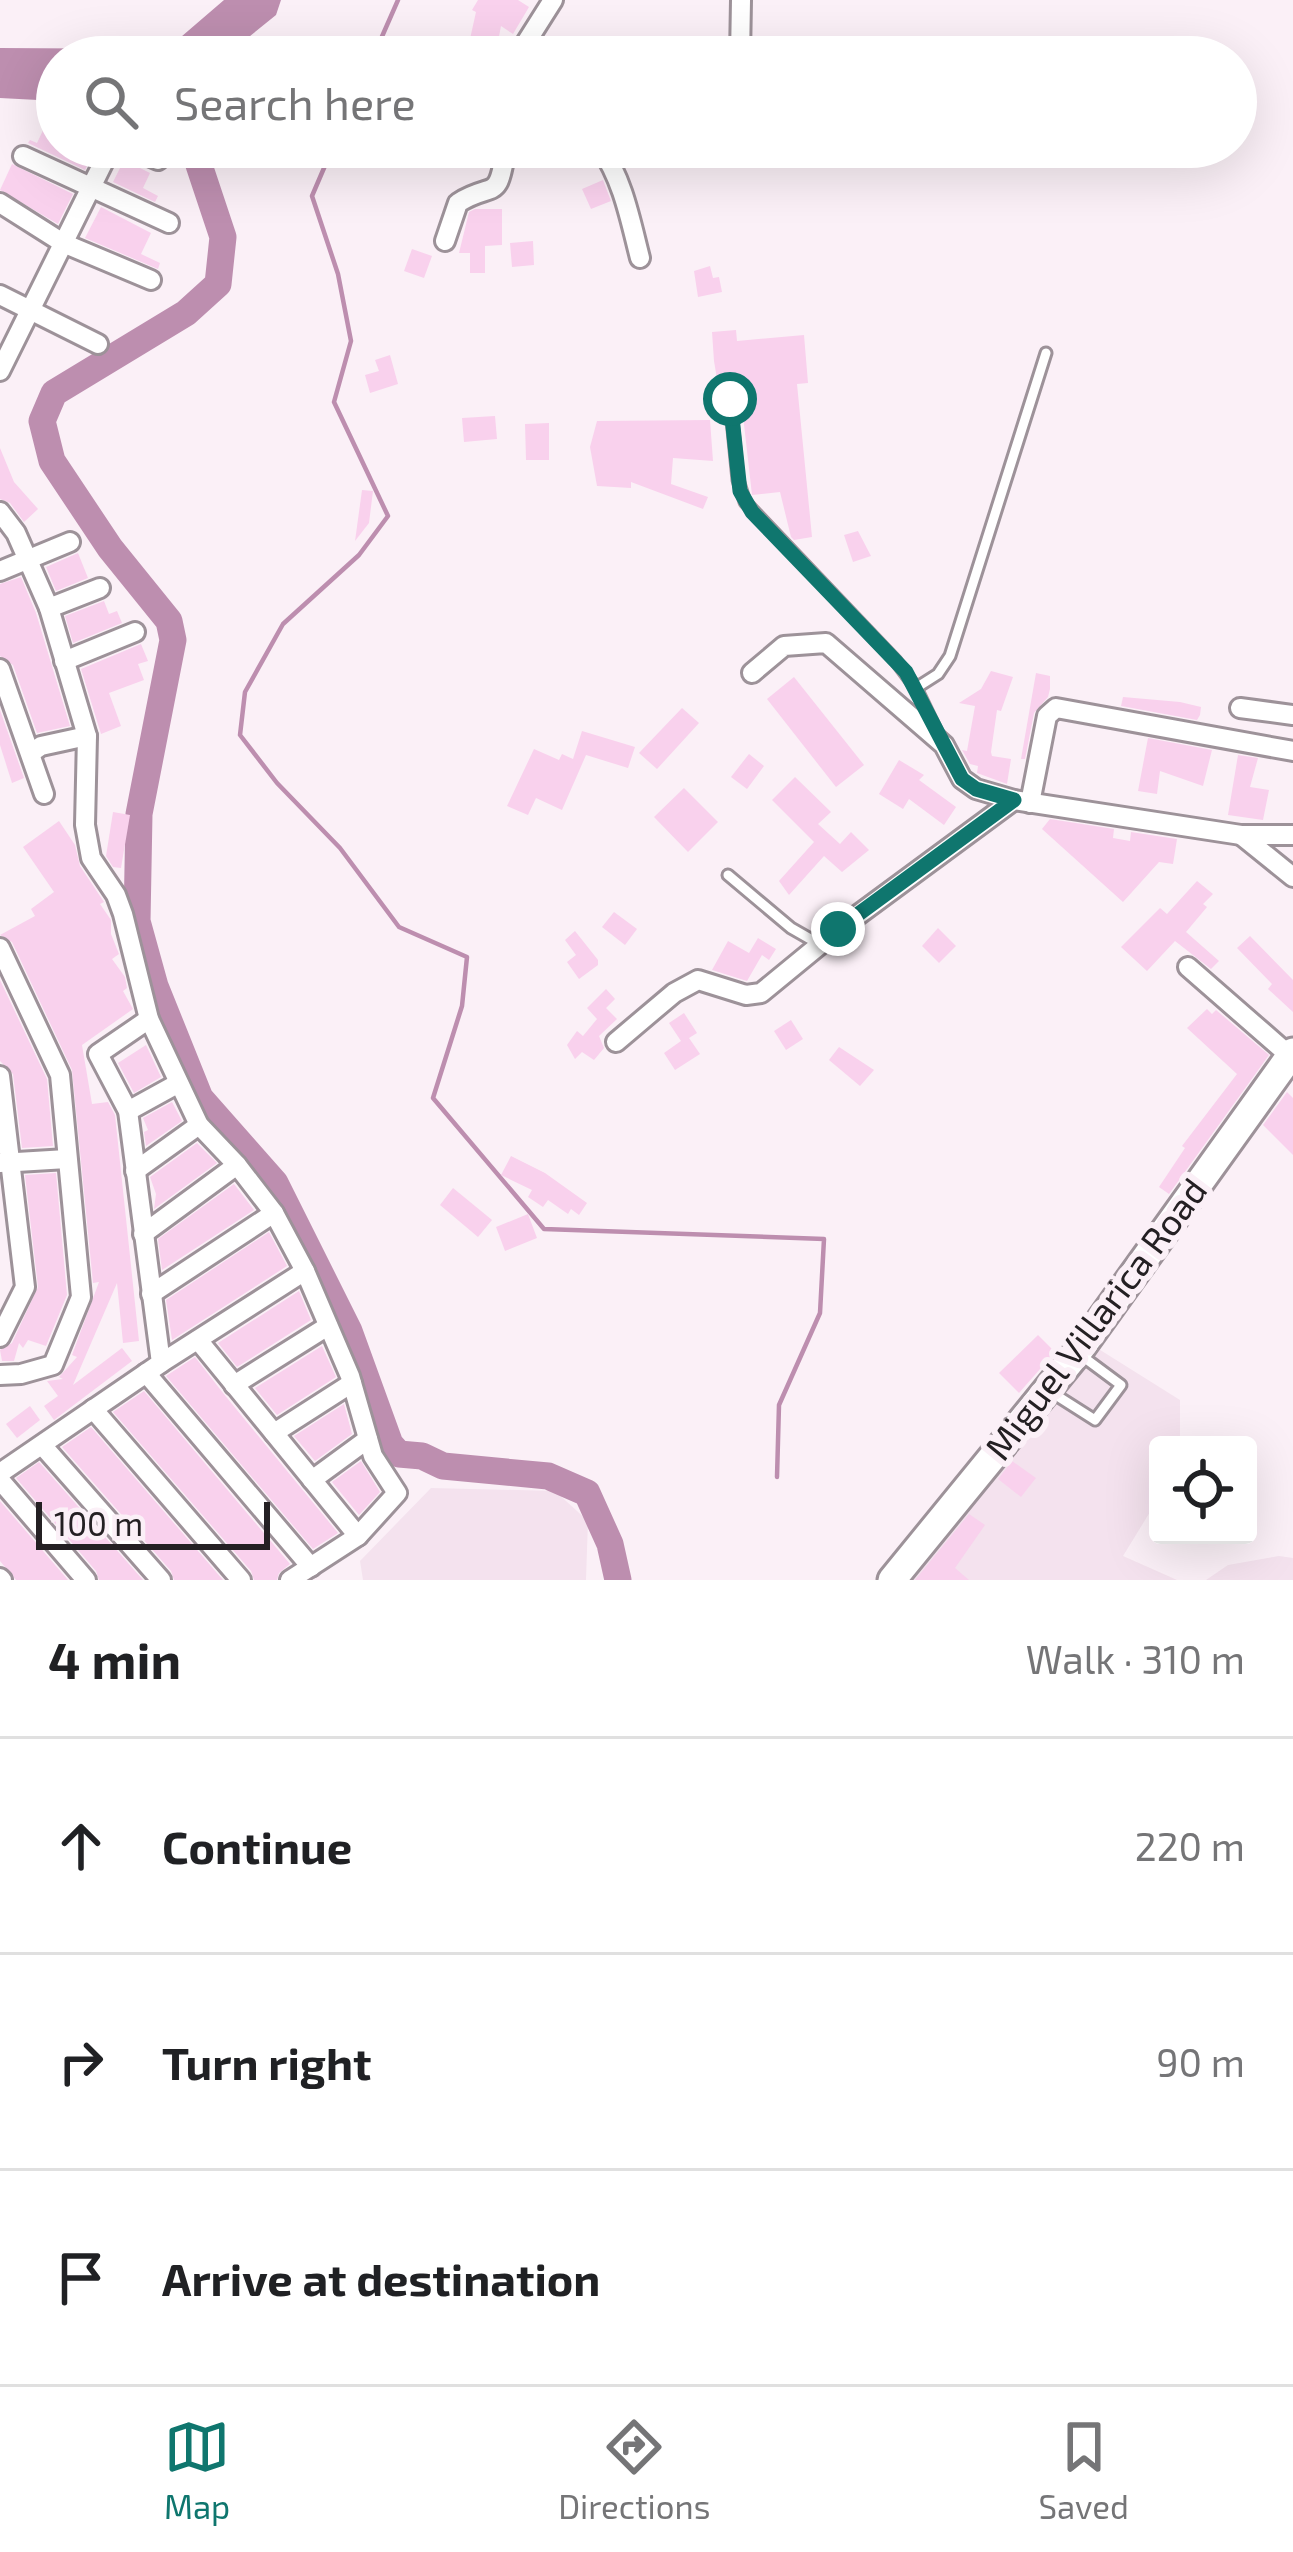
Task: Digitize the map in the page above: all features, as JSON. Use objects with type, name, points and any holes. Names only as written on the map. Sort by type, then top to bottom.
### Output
[{"type":"main road","name":"Miguel Villarica Road","points":[[892,1580],[1078,1352],[1291,1054]]},
{"type":"street","points":[[530,36],[553,0]]},
{"type":"street","points":[[740,36],[741,0]]},
{"type":"street","points":[[23,156],[36,163]]},
{"type":"street","points":[[47,168],[169,224]]},
{"type":"street","points":[[0,371],[101,168]]},
{"type":"street","points":[[446,242],[458,203],[497,185],[501,168]]},
{"type":"street","points":[[611,168],[640,258]]},
{"type":"street","points":[[0,203],[63,243],[151,280]]},
{"type":"street","points":[[0,295],[98,344]]},
{"type":"street","points":[[0,512],[29,558],[49,608],[87,736],[85,825],[91,858],[123,914],[149,1019],[199,1125],[274,1214],[304,1271],[352,1383],[373,1456],[397,1493],[358,1536],[290,1580]]},
{"type":"street","points":[[0,571],[70,542]]},
{"type":"street","points":[[49,608],[100,588]]},
{"type":"street","points":[[64,661],[135,632]]},
{"type":"street","points":[[752,673],[784,646],[826,643],[944,745],[955,770],[968,784],[1022,802],[1241,835],[1293,835]]},
{"type":"street","points":[[0,669],[44,794]]},
{"type":"street","points":[[616,1042],[674,993],[698,980],[746,995],[761,993],[819,944],[1022,802],[1047,716],[1056,708],[1293,751]]},
{"type":"street","points":[[1240,708],[1293,715]]},
{"type":"street","points":[[31,753],[41,746],[87,736]]},
{"type":"street","points":[[1241,835],[1293,877]]},
{"type":"street","points":[[0,948],[60,1075],[81,1298],[53,1365],[0,1375]]},
{"type":"street","points":[[1188,967],[1291,1054]]},
{"type":"street","points":[[149,1019],[98,1054],[128,1112],[152,1294],[153,1368],[310,1567]]},
{"type":"street","points":[[0,1076],[5,1162],[26,1287],[0,1337]]},
{"type":"street","points":[[128,1112],[177,1084]]},
{"type":"street","points":[[135,1171],[199,1125]]},
{"type":"street","points":[[5,1162],[67,1159]]},
{"type":"street","points":[[143,1234],[237,1165]]},
{"type":"street","points":[[152,1294],[274,1214]]},
{"type":"street","points":[[86,1580],[0,1477],[153,1368],[304,1271]]},
{"type":"street","points":[[234,1384],[328,1326]]},
{"type":"street","points":[[198,1340],[358,1536]]},
{"type":"street","points":[[274,1433],[352,1383]]},
{"type":"street","points":[[94,1409],[242,1580]]},
{"type":"street","points":[[312,1480],[368,1439]]},
{"type":"street","points":[[42,1444],[161,1580]]},
{"type":"lane","points":[[916,688],[938,674],[950,656],[1046,353]]},
{"type":"lane","points":[[730,399],[738,480],[746,502],[896,661],[916,688],[944,745]]},
{"type":"lane","points":[[728,875],[791,928],[819,944]]},
{"type":"lane","points":[[1047,1390],[1095,1420],[1120,1385],[1078,1352]]},
{"type":"shaded area","points":[[224,0],[281,0],[276,15],[250,36],[182,36]]},
{"type":"shaded area","points":[[0,48],[36,48],[36,100],[0,98]]},
{"type":"shaded area","points":[[1097,1348],[1180,1400],[1180,1436],[1149,1436],[1149,1514],[1123,1556],[1177,1580],[906,1580]]},
{"type":"shaded area","points":[[431,1488],[555,1491],[588,1521],[586,1580],[363,1580],[360,1561]]},
{"type":"shaded area","points":[[1293,1558],[1293,1580],[1206,1580],[1228,1565]]},
{"type":"building","points":[[478,0],[518,0],[529,7],[513,34],[501,26],[499,36],[471,36],[476,12],[472,10]]},
{"type":"building","points":[[12,164],[73,194],[58,224],[0,190]]},
{"type":"building","points":[[120,168],[140,168],[150,173],[143,188],[158,196],[155,202],[113,182]]},
{"type":"building","points":[[603,180],[611,201],[591,209],[582,189]]},
{"type":"building","points":[[101,207],[151,233],[141,254],[160,263],[158,269],[85,238]]},
{"type":"building","points":[[502,209],[502,245],[485,246],[485,273],[470,273],[470,253],[459,253],[469,212]]},
{"type":"building","points":[[533,241],[534,265],[512,267],[510,243]]},
{"type":"building","points":[[412,249],[432,256],[424,278],[404,271]]},
{"type":"building","points":[[710,266],[722,292],[698,297],[694,271]]},
{"type":"building","points":[[736,330],[737,341],[804,335],[808,383],[797,384],[812,537],[791,537],[780,492],[752,495],[740,389],[719,391],[714,361],[712,332]]},
{"type":"building","points":[[390,355],[398,384],[370,393],[365,375],[379,371],[375,360]]},
{"type":"building","points":[[495,416],[497,439],[464,442],[462,418]]},
{"type":"building","points":[[710,420],[713,461],[673,458],[671,484],[708,497],[703,509],[631,482],[631,488],[597,486],[590,447],[597,421]]},
{"type":"building","points":[[549,423],[549,460],[526,460],[525,424]]},
{"type":"building","points":[[0,448],[14,482],[38,509],[24,522],[10,503],[0,499]]},
{"type":"building","points":[[362,490],[373,491],[369,523],[355,541]]},
{"type":"building","points":[[858,531],[871,556],[853,562],[844,535]]},
{"type":"building","points":[[78,553],[88,578],[56,591],[46,567]]},
{"type":"building","points":[[21,577],[70,726],[37,733],[13,665],[0,656],[0,584]]},
{"type":"building","points":[[104,601],[109,614],[117,611],[122,623],[73,643],[65,616]]},
{"type":"building","points":[[141,644],[148,661],[138,664],[144,680],[109,693],[121,726],[101,734],[81,669]]},
{"type":"building","points":[[991,671],[1013,677],[1001,711],[997,710],[991,752],[1011,759],[1007,784],[977,773],[978,766],[970,764],[962,750],[967,751],[975,706],[959,703],[981,689]]},
{"type":"building","points":[[1036,673],[1050,676],[1050,689],[1034,713],[1025,759],[1021,759]]},
{"type":"building","points":[[794,677],[864,765],[836,787],[767,699]]},
{"type":"building","points":[[1123,697],[1180,702],[1201,707],[1200,715],[1197,720],[1121,706]]},
{"type":"building","points":[[682,708],[699,723],[657,769],[639,753]]},
{"type":"building","points":[[0,710],[24,778],[12,783],[0,745]]},
{"type":"building","points":[[582,731],[635,747],[628,768],[586,755],[562,810],[536,798],[528,815],[507,806],[534,749],[559,760],[562,754],[573,759]]},
{"type":"building","points":[[1148,738],[1212,750],[1203,786],[1160,771],[1157,794],[1138,791]]},
{"type":"building","points":[[749,754],[764,766],[747,789],[731,777]]},
{"type":"building","points":[[1238,755],[1258,758],[1250,787],[1269,790],[1263,820],[1228,815]]},
{"type":"building","points":[[899,760],[924,775],[919,780],[956,807],[944,825],[909,799],[903,809],[879,794]]},
{"type":"building","points":[[795,777],[831,812],[818,824],[840,844],[851,832],[869,850],[842,872],[824,856],[789,895],[779,881],[814,842],[772,800]]},
{"type":"building","points":[[684,788],[718,822],[688,852],[654,817]]},
{"type":"building","points":[[113,812],[130,815],[121,868],[113,867],[106,856]]},
{"type":"building","points":[[1050,819],[1114,829],[1113,838],[1130,841],[1131,832],[1177,839],[1173,864],[1159,862],[1123,902],[1042,829]]},
{"type":"building","points":[[59,821],[104,902],[100,904],[111,920],[119,954],[112,959],[125,977],[123,991],[133,1009],[82,1045],[92,1104],[108,1102],[115,1115],[139,1341],[123,1343],[117,1283],[73,1385],[122,1348],[132,1361],[54,1420],[44,1406],[58,1396],[47,1381],[63,1379],[59,1377],[77,1357],[72,1355],[99,1282],[93,1283],[72,1070],[12,942],[0,935],[35,916],[31,909],[54,892],[23,847]]},
{"type":"building","points":[[1197,881],[1213,894],[1186,932],[1219,961],[1211,969],[1175,941],[1147,971],[1121,947],[1160,908],[1167,914]]},
{"type":"building","points":[[614,912],[637,929],[625,945],[602,927]]},
{"type":"building","points":[[938,928],[956,946],[939,963],[922,946]]},
{"type":"building","points":[[575,931],[598,960],[579,979],[567,962],[576,955],[565,940]]},
{"type":"building","points":[[1250,936],[1293,980],[1293,1012],[1268,989],[1272,984],[1237,948]]},
{"type":"building","points":[[758,938],[776,949],[769,960],[762,955],[747,981],[712,970],[728,941],[749,953]]},
{"type":"building","points":[[0,980],[47,1079],[53,1146],[22,1148],[13,1074],[0,1061]]},
{"type":"building","points":[[606,989],[615,999],[606,1008],[617,1019],[599,1036],[604,1048],[594,1060],[582,1052],[575,1059],[567,1045],[577,1031],[583,1036],[597,1019],[587,1008]]},
{"type":"building","points":[[1207,1009],[1212,1014],[1216,1010],[1269,1055],[1169,1194],[1159,1187],[1182,1146],[1237,1074],[1187,1028]]},
{"type":"building","points":[[684,1013],[697,1033],[689,1038],[700,1054],[675,1070],[664,1053],[681,1041],[669,1023]]},
{"type":"building","points":[[791,1020],[803,1039],[786,1050],[774,1031]]},
{"type":"building","points":[[146,1045],[161,1077],[134,1093],[118,1063]]},
{"type":"building","points":[[839,1047],[874,1070],[860,1086],[829,1060]]},
{"type":"building","points":[[1287,1092],[1293,1098],[1293,1155],[1263,1125]]},
{"type":"building","points":[[172,1102],[182,1121],[146,1146],[144,1132],[148,1130],[143,1118]]},
{"type":"building","points":[[197,1143],[217,1163],[154,1209],[156,1194],[150,1177]]},
{"type":"building","points":[[511,1156],[587,1203],[579,1215],[571,1209],[568,1214],[548,1200],[543,1207],[528,1197],[532,1190],[501,1175]]},
{"type":"building","points":[[56,1173],[67,1295],[46,1346],[28,1340],[23,1348],[19,1343],[14,1361],[2,1361],[0,1350],[12,1343],[38,1287],[25,1175]]},
{"type":"building","points":[[234,1184],[254,1210],[162,1270],[158,1239]]},
{"type":"building","points":[[453,1188],[492,1220],[478,1237],[440,1205]]},
{"type":"building","points":[[528,1214],[537,1238],[505,1251],[496,1227]]},
{"type":"building","points":[[269,1232],[287,1266],[172,1340],[166,1300]]},
{"type":"building","points":[[299,1291],[311,1320],[237,1367],[218,1343]]},
{"type":"building","points":[[1038,1335],[1055,1352],[1019,1393],[999,1373]]},
{"type":"building","points":[[322,1346],[336,1377],[277,1415],[255,1388]]},
{"type":"building","points":[[195,1357],[338,1533],[313,1549],[166,1376]]},
{"type":"building","points":[[144,1391],[290,1564],[277,1580],[254,1580],[113,1412]]},
{"type":"building","points":[[344,1404],[352,1434],[315,1461],[294,1436]]},
{"type":"building","points":[[30,1406],[40,1420],[17,1438],[6,1424]]},
{"type":"building","points":[[91,1427],[223,1580],[174,1580],[62,1447]]},
{"type":"building","points":[[361,1461],[380,1492],[359,1515],[332,1482]]},
{"type":"building","points":[[1012,1461],[1036,1478],[1021,1497],[998,1479]]},
{"type":"building","points":[[39,1462],[143,1580],[99,1580],[16,1478]]},
{"type":"building","points":[[0,1501],[68,1580],[16,1580],[0,1561]]},
{"type":"building","points":[[969,1514],[985,1525],[955,1568],[969,1580],[915,1580]]},
{"type":"waterway","points":[[382,36],[398,0]]},
{"type":"waterway","points":[[200,168],[223,237],[218,284],[186,313],[54,393],[42,421],[52,461],[110,548],[169,621],[173,640],[139,814],[137,921],[155,986],[200,1098],[275,1183],[349,1331],[390,1444],[399,1454],[422,1456],[443,1466],[548,1476],[587,1493],[610,1544],[618,1580]]},
{"type":"waterway","points":[[324,168],[312,196],[338,274],[351,341],[334,402],[388,516],[359,555],[283,624],[245,692],[240,735],[277,783],[340,848],[399,927],[467,957],[462,1006],[433,1098],[544,1229],[824,1239],[820,1313],[779,1405],[777,1477]]},
{"type":"route","points":[[730,399],[740,491],[752,512],[906,672],[962,779],[976,789],[1014,800],[838,929]]}]
